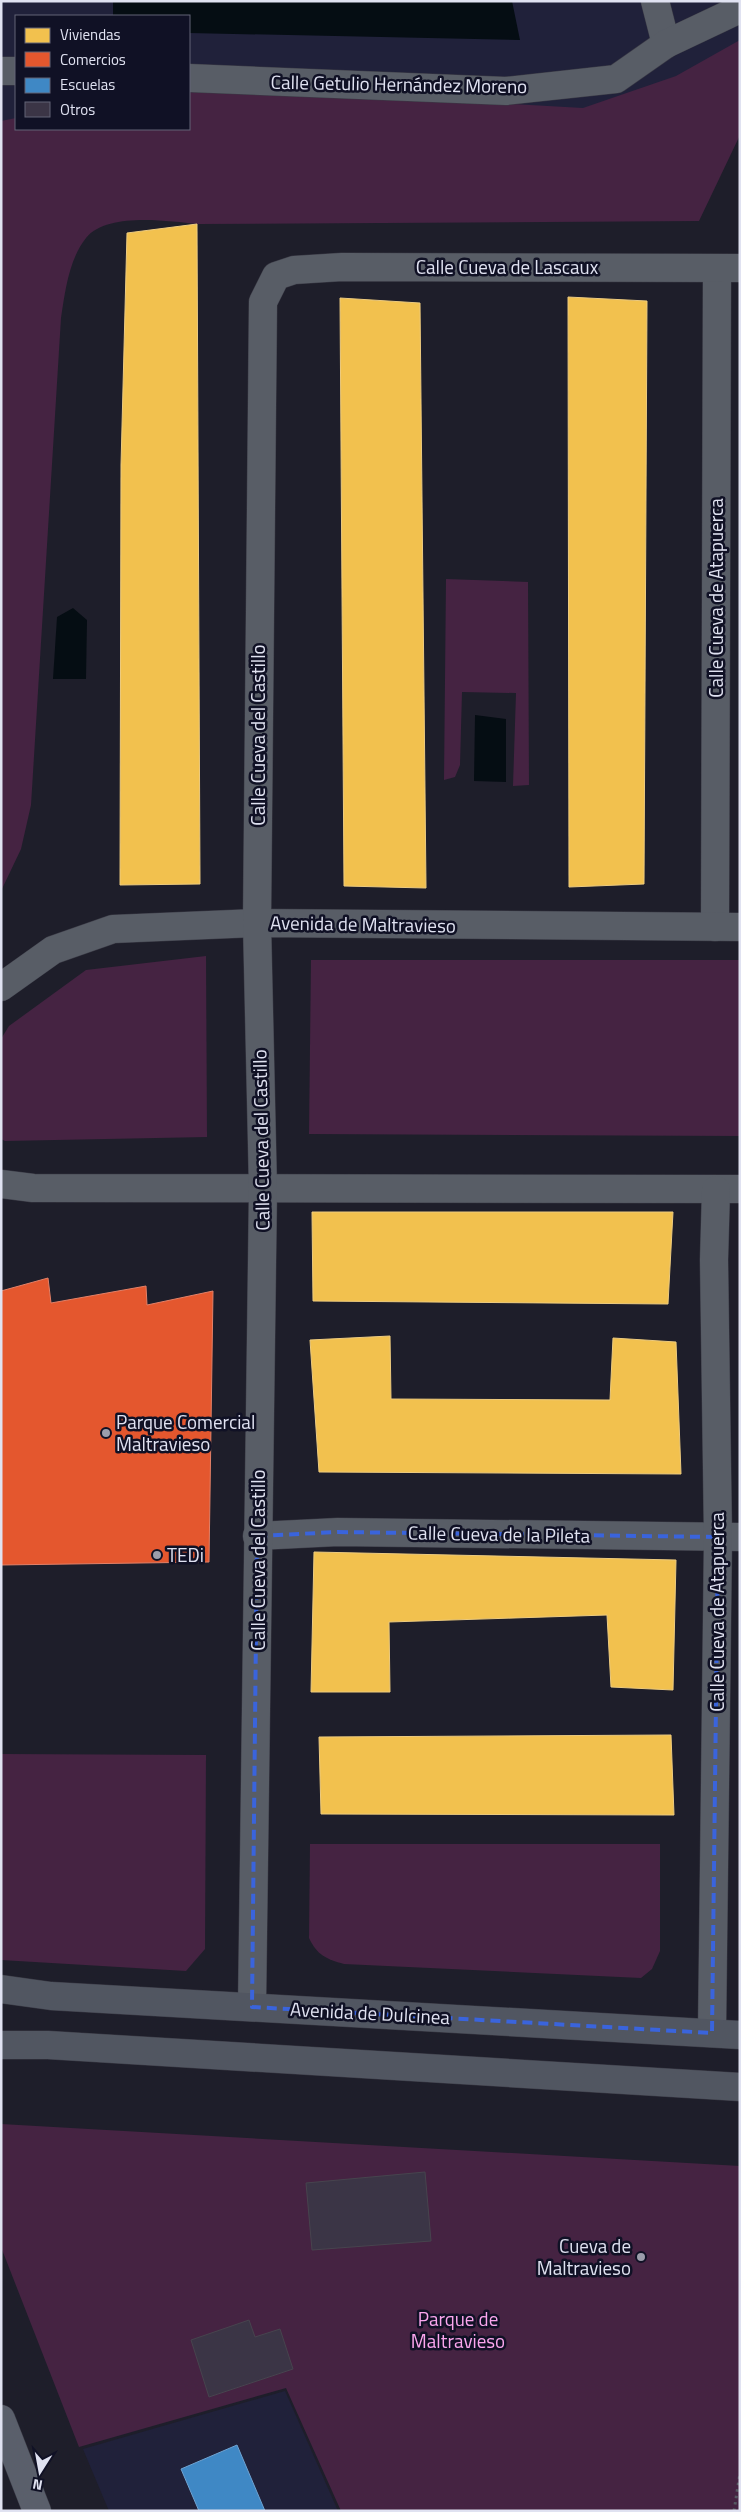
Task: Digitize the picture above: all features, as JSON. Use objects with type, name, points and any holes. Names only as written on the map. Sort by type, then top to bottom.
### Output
[{"type":"main road","name":"Avenida de Dulcinea","points":[[1,1989],[51,1996],[740,2035]]},
{"type":"main road","points":[[1,2045],[48,2044],[740,2087]]},
{"type":"main road","points":[[1,2419],[37,2511]]},
{"type":"street","points":[[655,1],[666,44]]},
{"type":"street","name":"Calle Getulio Hernández Moreno","points":[[190,78],[506,91],[616,80],[666,44],[740,9]]},
{"type":"street","points":[[1,71],[15,71]]},
{"type":"street","name":"Calle Cueva de Lascaux","points":[[276,276],[294,270],[342,266],[728,269]]},
{"type":"street","name":"Calle Cueva de Atapuerca","points":[[727,927],[728,269]]},
{"type":"street","name":"Calle Cueva del Castillo","points":[[252,2007],[259,1605],[258,1536],[263,1189],[257,923],[261,348],[263,302],[276,276]]},
{"type":"street","name":"Avenida de Maltravieso","points":[[1,987],[53,950],[113,929],[257,923],[727,927]]},
{"type":"street","points":[[2,1189],[636,1188],[728,1190]]},
{"type":"street","name":"Calle Cueva de Atapuerca","points":[[712,2033],[729,1538],[714,1260],[728,1190]]},
{"type":"street","name":"Calle Cueva de la Pileta","points":[[258,1536],[338,1532],[729,1538]]},
{"type":"path","points":[[734,2511],[740,2474]]},
{"type":"highlighted area","points":[[338,1532],[718,1537],[712,2033],[252,2007],[257,1536]]},
{"type":"shaded area","points":[[1,1],[740,1],[740,73],[646,127],[190,125],[190,15],[15,15],[15,124],[1,124]]},
{"type":"shaded area","points":[[113,1],[512,1],[520,40],[190,33],[190,15],[113,15]]},
{"type":"shaded area","points":[[73,608],[87,620],[86,679],[53,679],[57,617]]},
{"type":"shaded area","points":[[475,715],[506,719],[506,782],[474,781]]},
{"type":"shaded area","points":[[285,2391],[338,2511],[109,2511],[83,2449]]},
{"type":"green space","points":[[740,40],[740,135],[699,221],[197,224],[138,220],[108,224],[86,238],[75,256],[66,287],[61,318],[31,805],[21,849],[1,891],[1,121],[15,118],[15,130],[190,130],[190,89],[205,86],[583,108],[676,76]]},
{"type":"green space","points":[[446,579],[528,582],[529,785],[513,786],[516,693],[462,692],[460,765],[455,777],[444,780]]},
{"type":"green space","points":[[206,956],[207,1137],[5,1141],[1,1139],[1,1039],[9,1026],[86,970]]},
{"type":"green space","points":[[311,960],[740,960],[740,1136],[309,1134]]},
{"type":"green space","points":[[1,1754],[206,1755],[205,1949],[186,1971],[1,1960]]},
{"type":"green space","points":[[310,1844],[660,1844],[660,1951],[652,1969],[641,1978],[344,1964],[327,1958],[315,1949],[309,1938]]},
{"type":"green space","name":"Parque de Maltravieso","points":[[1,2124],[740,2166],[740,2511],[341,2511],[286,2388],[79,2447],[1,2247]]},
{"type":"building: Viviendas","points":[[197,224],[200,884],[120,885],[121,465],[127,233]]},
{"type":"building: Viviendas","points":[[568,297],[647,301],[644,884],[569,887]]},
{"type":"building: Viviendas","points":[[340,298],[420,303],[426,888],[344,886]]},
{"type":"building: Viviendas","points":[[312,1212],[673,1212],[668,1304],[313,1301]]},
{"type":"building: Viviendas","points":[[390,1336],[391,1399],[610,1400],[613,1338],[676,1342],[681,1474],[319,1472],[310,1340]]},
{"type":"building: Viviendas","points":[[314,1552],[676,1560],[673,1690],[611,1687],[607,1615],[389,1622],[390,1692],[311,1692]]},
{"type":"building: Viviendas","points":[[671,1735],[674,1815],[321,1814],[319,1737]]},
{"type":"building: Comercios","name":"Parque Comercial Maltravieso","points":[[48,1278],[51,1303],[146,1286],[147,1305],[213,1291],[209,1562],[1,1565],[1,1291]]},
{"type":"building: Escuelas","points":[[237,2445],[265,2511],[199,2511],[181,2469]]},
{"type":"building: Otros","points":[[425,2172],[431,2241],[312,2250],[306,2183]]},
{"type":"building: Otros","points":[[249,2320],[255,2337],[280,2329],[293,2369],[209,2397],[191,2340]]},
{"type":"place","name":"Parque Comercial Maltravieso","points":[[106,1433]]},
{"type":"place","name":"TEDi","points":[[157,1555]]},
{"type":"place","name":"Cueva de Maltravieso","points":[[641,2257]]}]
